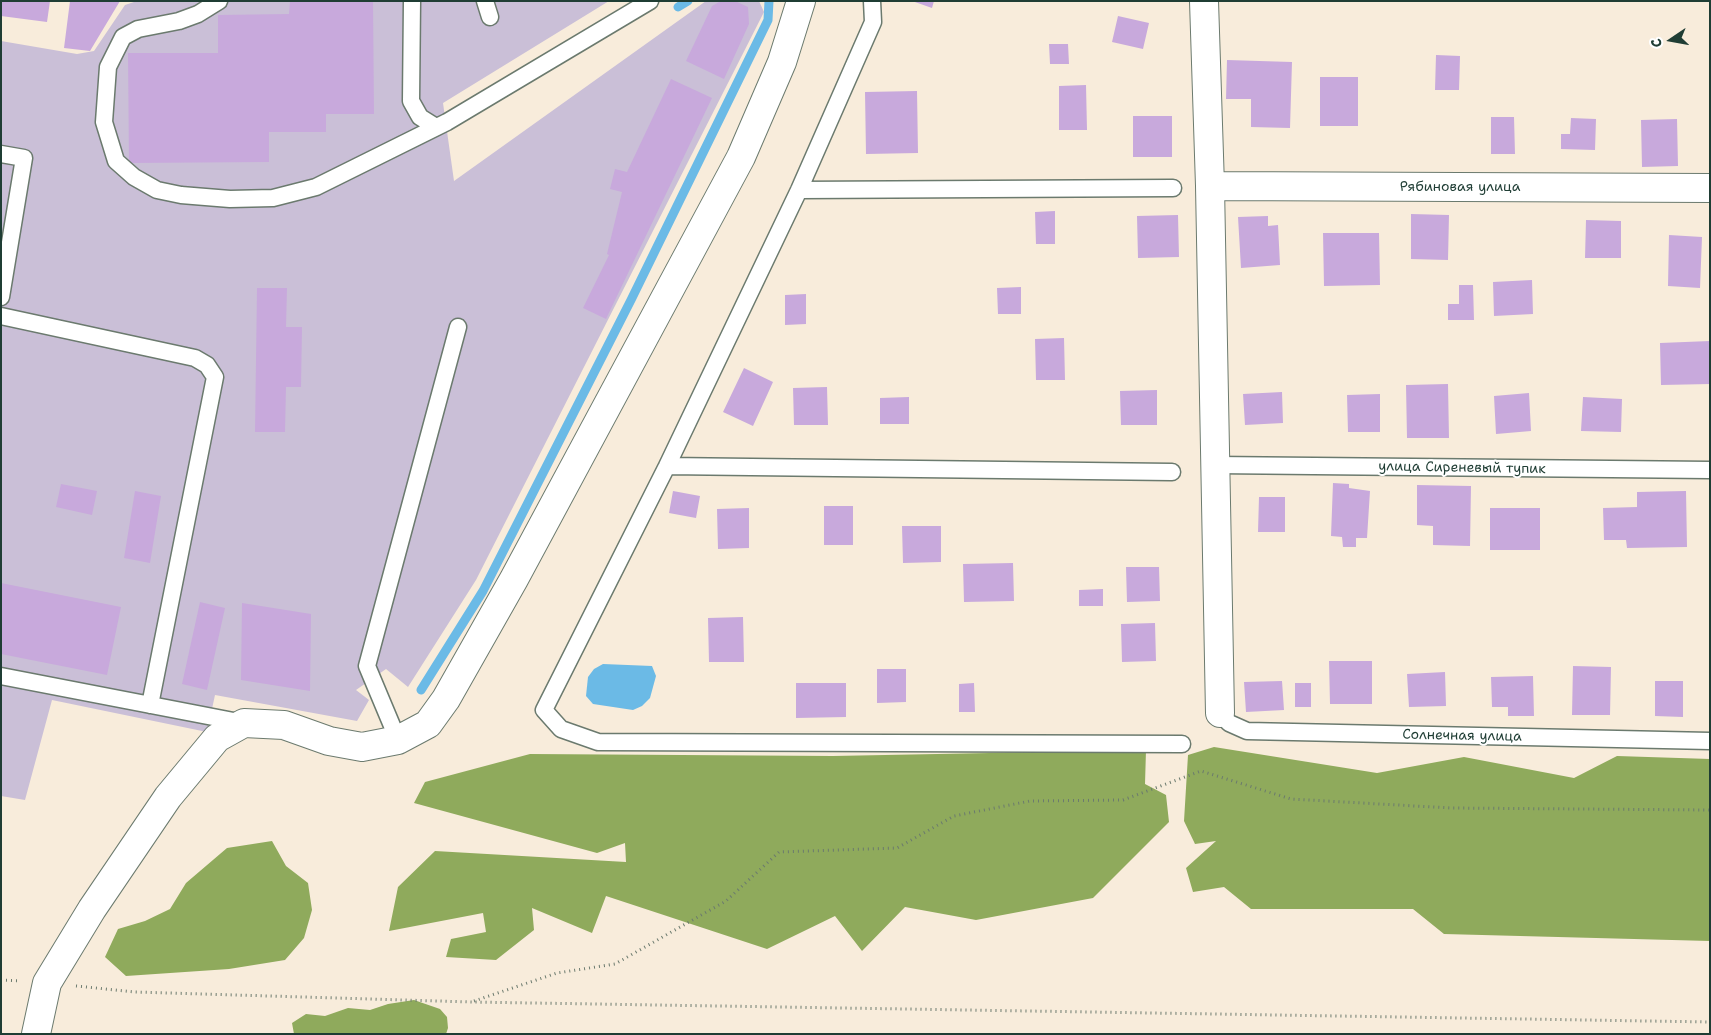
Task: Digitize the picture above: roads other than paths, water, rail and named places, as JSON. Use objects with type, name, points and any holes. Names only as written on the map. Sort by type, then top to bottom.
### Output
[{"type":"street","points":[[36,1034],[47,983],[92,909],[168,797],[217,738],[244,722],[284,725],[328,741],[362,747],[398,740],[428,724],[514,579],[741,157],[782,62],[801,1]]},
{"type":"street","points":[[1204,1],[1210,186],[1220,713]]},
{"type":"street","name":"Рябиновая улица","points":[[1210,186],[1710,188]]},
{"type":"lane","points":[[219,1],[198,14],[179,21],[138,29],[123,37],[108,67],[104,122],[116,161],[134,177],[157,190],[181,195],[230,199],[273,198],[316,187],[436,127],[650,1]]},
{"type":"lane","points":[[412,1],[411,100],[416,113],[436,127]]},
{"type":"lane","points":[[485,1],[490,18]]},
{"type":"lane","points":[[872,1],[873,22],[799,190],[667,466],[544,710],[561,729],[598,742],[1182,744]]},
{"type":"lane","points":[[1,154],[24,158],[1,297]]},
{"type":"lane","points":[[799,190],[1173,188]]},
{"type":"lane","points":[[1,316],[195,358],[207,365],[215,377],[214,392],[150,705]]},
{"type":"lane","points":[[398,740],[367,666],[458,328]]},
{"type":"lane","name":"улица Сиреневый тупик","points":[[1215,465],[1710,470]]},
{"type":"lane","points":[[667,466],[1172,472]]},
{"type":"lane","points":[[1,676],[244,722]]},
{"type":"lane","name":"Солнечная улица","points":[[1220,713],[1229,723],[1247,731],[1710,741]]},
{"type":"water","points":[[603,664],[652,666],[656,676],[650,698],[642,706],[633,710],[593,704],[586,696],[588,677],[594,669]]},
{"type":"waterway","points":[[678,7],[688,1]]},
{"type":"waterway","points":[[421,690],[483,591],[631,300],[768,20],[769,1]]}]
